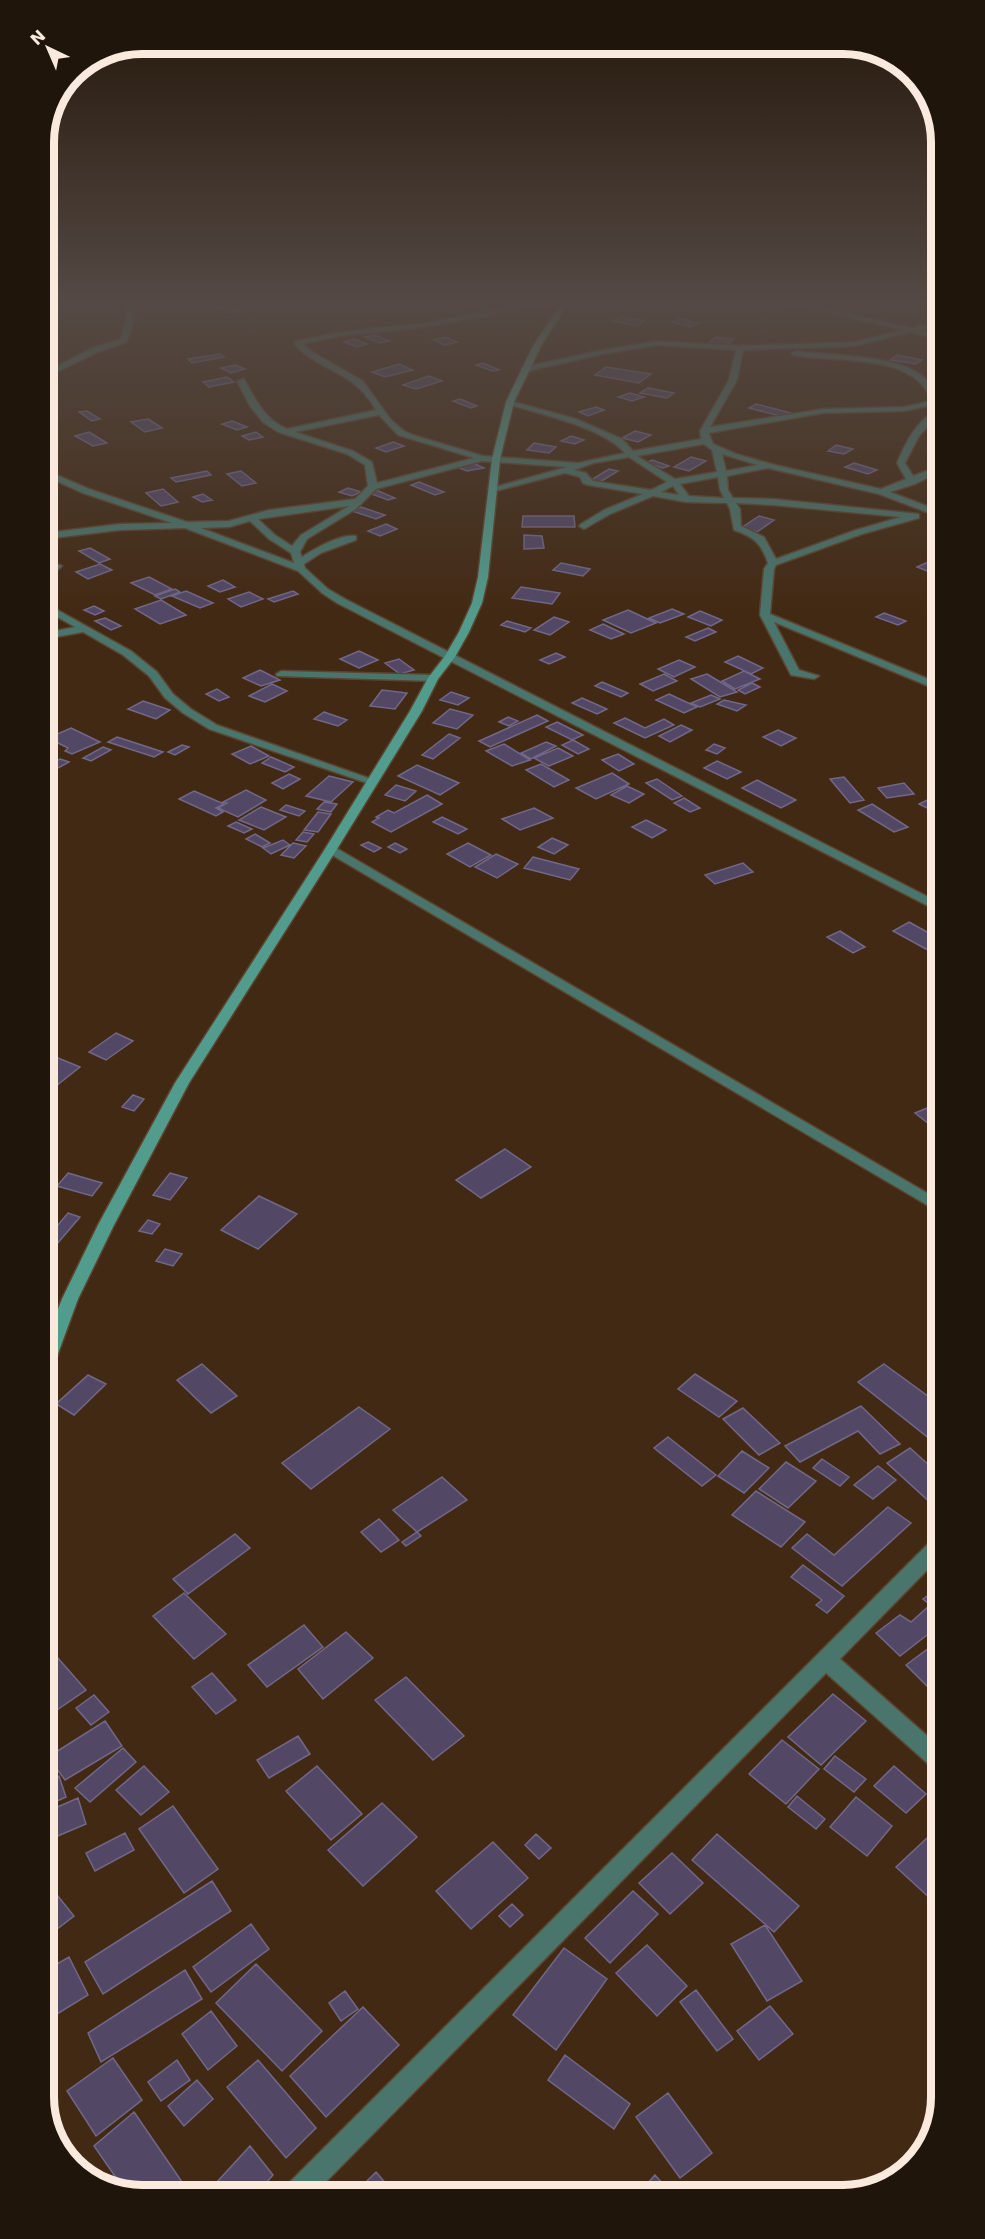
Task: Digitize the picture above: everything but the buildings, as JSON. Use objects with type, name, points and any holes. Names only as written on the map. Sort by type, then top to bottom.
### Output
[{"type":"street","points":[[254,406],[269,423],[285,432],[345,449],[360,457],[369,464],[373,487]]},
{"type":"street","points":[[376,406],[392,427],[404,434],[482,458],[579,465]]},
{"type":"street","points":[[54,1341],[70,1299],[106,1225],[183,1083],[331,849],[416,711],[433,678],[450,657],[477,603],[487,551],[496,459],[509,406]]},
{"type":"street","points":[[524,406],[597,430],[619,441],[628,454],[674,482],[687,499]]},
{"type":"street","points":[[705,436],[720,406]]},
{"type":"street","points":[[492,489],[566,471],[579,465],[823,411],[904,409],[919,406]]},
{"type":"street","points":[[285,432],[380,412]]},
{"type":"street","points":[[912,482],[901,463],[911,437],[931,419]]},
{"type":"street","points":[[705,436],[720,459],[724,490],[732,501],[737,528],[765,540],[773,563]]},
{"type":"street","points":[[716,450],[773,467],[882,492],[931,511]]},
{"type":"street","points":[[482,458],[373,487],[357,502],[304,537],[297,545],[295,552],[300,566],[325,591],[341,601],[512,686],[931,903]]},
{"type":"street","points":[[584,526],[607,512],[674,482],[752,468],[773,467]]},
{"type":"street","points":[[566,471],[583,475],[588,482],[687,499],[783,503],[916,516]]},
{"type":"street","points":[[882,492],[931,473]]},
{"type":"street","points":[[54,476],[86,491],[300,566]]},
{"type":"street","points":[[54,535],[120,527],[229,524],[269,513],[357,502]]},
{"type":"street","points":[[814,676],[795,673],[765,615],[769,569],[773,563],[878,526],[931,514]]},
{"type":"street","points":[[252,518],[272,537],[295,552]]},
{"type":"street","points":[[300,566],[318,551],[353,537]]},
{"type":"street","points":[[54,612],[127,653],[153,674],[170,696],[213,727],[371,782]]},
{"type":"street","points":[[765,615],[931,684]]},
{"type":"street","points":[[54,634],[82,629]]},
{"type":"street","points":[[281,674],[433,678]]},
{"type":"street","points":[[331,849],[931,1202]]},
{"type":"street","points":[[305,2185],[931,1554]]},
{"type":"street","points":[[825,1659],[931,1752]]}]
